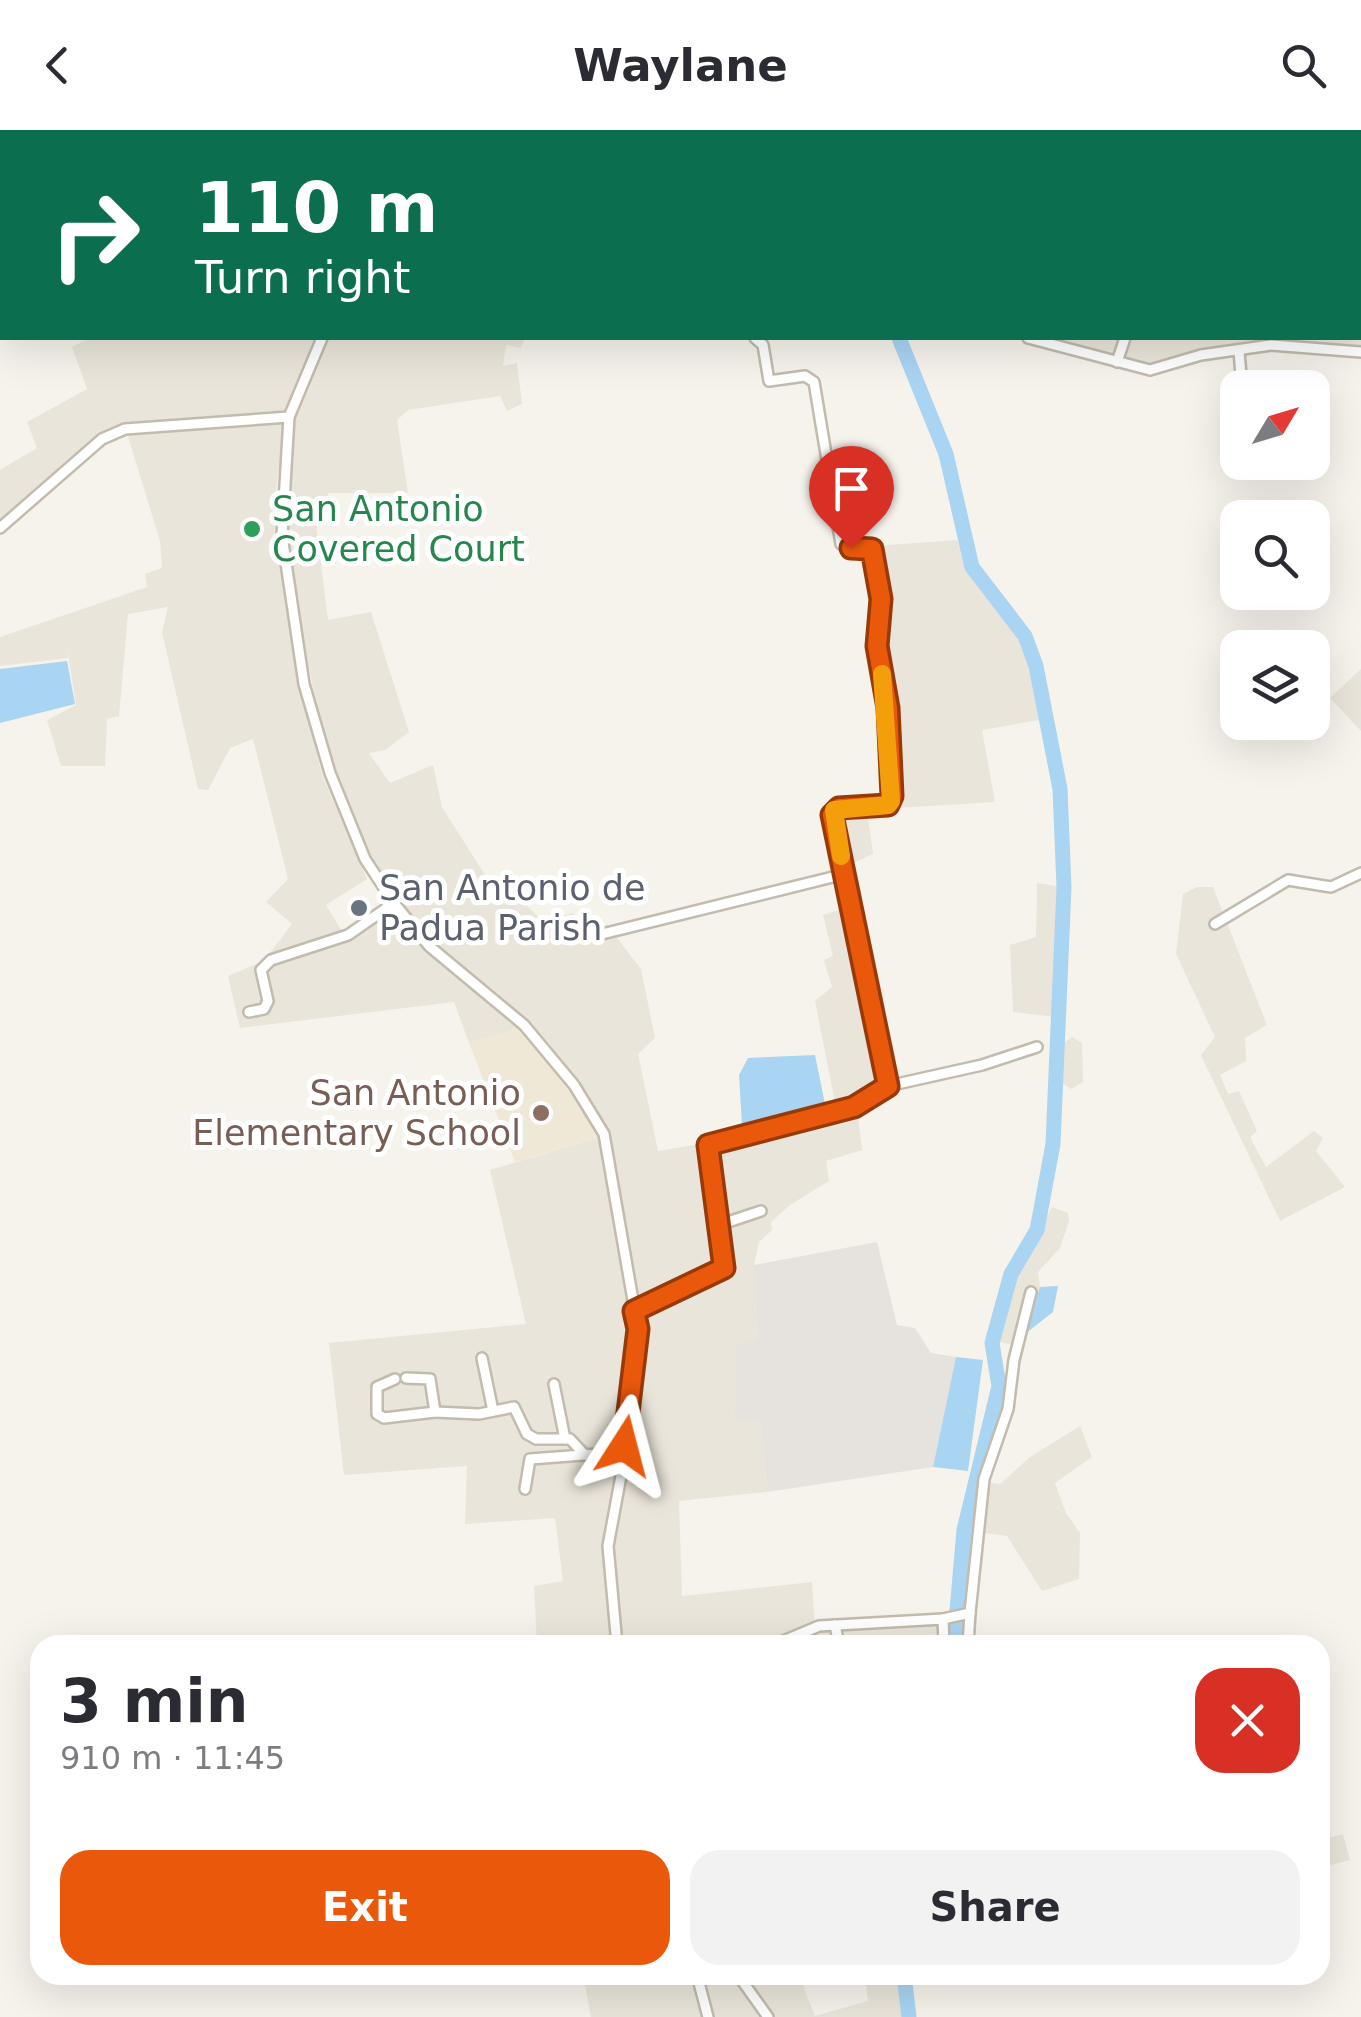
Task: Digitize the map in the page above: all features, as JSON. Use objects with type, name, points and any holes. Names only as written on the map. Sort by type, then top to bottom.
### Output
[{"type":"street","points":[[321,340],[289,417],[282,536],[304,684],[354,836],[394,903],[428,946],[524,1025],[574,1085],[604,1134],[638,1329],[632,1403],[608,1546],[615,1635]]},
{"type":"street","points":[[757,340],[763,345],[769,381],[805,376],[814,382],[841,544],[872,549],[881,599],[877,646],[888,708],[892,796],[888,805],[834,810],[888,1086]]},
{"type":"street","points":[[1035,340],[1150,370],[1271,341],[1361,352]]},
{"type":"street","points":[[1117,362],[1124,340]]},
{"type":"street","points":[[1239,351],[1241,370]]},
{"type":"street","points":[[0,528],[102,440],[125,429],[289,417]]},
{"type":"street","points":[[1215,924],[1288,880],[1331,887],[1361,873]]},
{"type":"street","points":[[598,935],[727,900],[845,874]]},
{"type":"street","points":[[249,1012],[264,1009],[268,1001],[260,970],[270,960],[348,935],[394,903]]},
{"type":"street","points":[[634,1311],[724,1268],[708,1145],[854,1107],[888,1086],[982,1066],[1036,1047]]},
{"type":"street","points":[[719,1225],[761,1211]]},
{"type":"street","points":[[968,1635],[984,1480],[1008,1409],[1014,1360],[1032,1292]]},
{"type":"street","points":[[482,1358],[493,1410]]},
{"type":"street","points":[[435,1412],[430,1379],[400,1378],[378,1387],[377,1414],[384,1418],[514,1407],[528,1434],[577,1443],[586,1455]]},
{"type":"street","points":[[554,1384],[565,1440]]},
{"type":"street","points":[[524,1488],[530,1459],[623,1452]]},
{"type":"street","points":[[792,1635],[834,1626],[968,1613]]},
{"type":"street","points":[[945,1635],[947,1618]]},
{"type":"street","points":[[834,1626],[836,1635]]},
{"type":"street","points":[[700,1985],[708,2017]]},
{"type":"street","points":[[745,1985],[768,2017]]},
{"type":"shaded area","points":[[86,340],[313,340],[286,414],[123,426],[0,523],[0,470],[37,448],[27,422],[87,389],[72,347]]},
{"type":"shaded area","points":[[323,340],[524,340],[521,348],[506,345],[503,366],[517,363],[522,404],[507,411],[500,396],[408,410],[397,420],[408,493],[328,493],[329,515],[315,516],[328,620],[371,612],[409,732],[385,750],[369,753],[390,783],[433,765],[442,807],[497,894],[511,889],[542,921],[573,913],[588,933],[607,925],[641,969],[655,1038],[638,1054],[658,1151],[706,1143],[718,1228],[714,1239],[723,1266],[638,1305],[609,1134],[577,1083],[527,1023],[433,943],[398,904],[376,875],[331,773],[291,583],[283,498],[294,417]]},
{"type":"shaded area","points":[[1044,340],[1361,340],[1361,350],[1274,342],[1150,367]]},
{"type":"shaded area","points":[[285,420],[275,498],[300,684],[322,775],[367,879],[326,905],[343,933],[341,938],[392,912],[426,949],[520,1028],[469,1043],[454,1002],[240,1028],[228,976],[265,960],[257,970],[265,1001],[262,1007],[247,1011],[249,1016],[265,1012],[271,1002],[263,970],[271,962],[328,942],[266,958],[292,924],[266,902],[288,879],[253,739],[230,748],[208,790],[198,789],[162,632],[168,607],[128,614],[119,716],[107,719],[105,766],[61,766],[47,720],[76,705],[67,647],[68,658],[0,666],[0,637],[147,587],[145,574],[162,568],[160,541],[127,433],[137,428]]},
{"type":"shaded area","points":[[957,540],[968,568],[1005,610],[1020,637],[1032,667],[1039,720],[982,730],[995,802],[896,808],[891,708],[882,646],[885,598],[875,546]]},
{"type":"shaded area","points":[[1361,669],[1361,731],[1330,698]]},
{"type":"shaded area","points":[[867,810],[873,854],[846,866],[836,817],[839,812]]},
{"type":"shaded area","points":[[1037,883],[1057,886],[1055,1017],[1013,1012],[1010,945],[1036,937]]},
{"type":"shaded area","points":[[1197,887],[1213,887],[1267,1025],[1245,1038],[1246,1061],[1220,1075],[1228,1094],[1239,1091],[1257,1131],[1250,1137],[1266,1167],[1314,1131],[1323,1138],[1316,1151],[1345,1187],[1280,1221],[1201,1055],[1215,1037],[1176,954],[1183,894]]},
{"type":"shaded area","points":[[847,907],[883,1082],[854,1104],[836,1108],[815,1001],[832,987],[824,960],[833,956],[823,915]]},
{"type":"shaded area","name":"San Antonio Elementary School","points":[[520,1028],[571,1090],[600,1137],[515,1162],[469,1043]]},
{"type":"shaded area","points":[[1072,1037],[1082,1043],[1083,1082],[1071,1089],[1063,1084],[1063,1044]]},
{"type":"shaded area","points":[[857,1108],[862,1150],[826,1161],[829,1181],[790,1205],[771,1222],[772,1230],[759,1242],[754,1265],[757,1341],[735,1418],[761,1421],[767,1492],[679,1501],[682,1596],[812,1582],[815,1630],[949,1611],[948,1635],[619,1635],[611,1546],[634,1422],[639,1311],[724,1271],[710,1146]]},
{"type":"shaded area","points":[[600,1137],[621,1242],[633,1333],[627,1424],[623,1437],[613,1444],[535,1457],[617,1456],[605,1547],[612,1635],[536,1635],[534,1586],[563,1581],[555,1518],[465,1524],[467,1466],[344,1475],[329,1343],[526,1324],[490,1170]]},
{"type":"shaded area","points":[[1052,1207],[1068,1213],[1069,1221],[1060,1248],[1038,1272],[1040,1287],[1021,1347],[996,1341],[1013,1278]]},
{"type":"shaded area","points":[[877,1242],[897,1325],[915,1328],[931,1353],[956,1357],[933,1467],[767,1492],[761,1422],[735,1419],[736,1346],[757,1340],[754,1265]]},
{"type":"shaded area","points":[[1080,1426],[1092,1457],[1055,1483],[1066,1513],[1080,1533],[1079,1579],[1042,1591],[1007,1536],[970,1531],[985,1482],[1000,1484],[1030,1457]]},
{"type":"shaded area","points":[[1343,1834],[1350,1860],[1330,1865],[1330,1837]]},
{"type":"shaded area","points":[[585,1985],[696,1985],[704,2017],[591,2017]]},
{"type":"shaded area","points":[[704,1985],[743,1985],[765,2017],[712,2017]]},
{"type":"shaded area","points":[[747,1985],[803,1985],[815,2016],[868,2001],[866,1985],[901,1985],[905,2017],[771,2017]]},
{"type":"water","points":[[67,661],[75,704],[0,723],[0,669]]},
{"type":"water","points":[[815,1055],[825,1104],[742,1125],[739,1075],[748,1058]]},
{"type":"water","points":[[1058,1286],[1053,1312],[1025,1334],[1040,1287]]},
{"type":"water","points":[[956,1357],[983,1360],[968,1471],[933,1467]]},
{"type":"waterway","points":[[900,340],[946,454],[972,567],[1025,636],[1036,666],[1060,789],[1064,887],[1053,1144],[1037,1230],[1011,1274],[992,1343],[999,1386],[964,1530],[955,1635]]},
{"type":"waterway","points":[[905,1985],[909,2017]]},
{"type":"slow traffic","points":[[841,856],[834,810],[888,805],[891,801],[888,708],[882,674]]},
{"type":"place","name":"San Antonio Covered Court","points":[[252,529]]},
{"type":"place","name":"San Antonio de Padua Parish","points":[[359,908]]},
{"type":"place","name":"San Antonio Elementary School","points":[[541,1113]]},
{"type":"route","points":[[624,1446],[630,1422],[638,1329],[634,1311],[724,1268],[708,1145],[854,1107],[888,1086],[832,815],[839,808],[888,805],[892,796],[888,708],[877,646],[881,599],[872,549],[851,548]]}]
